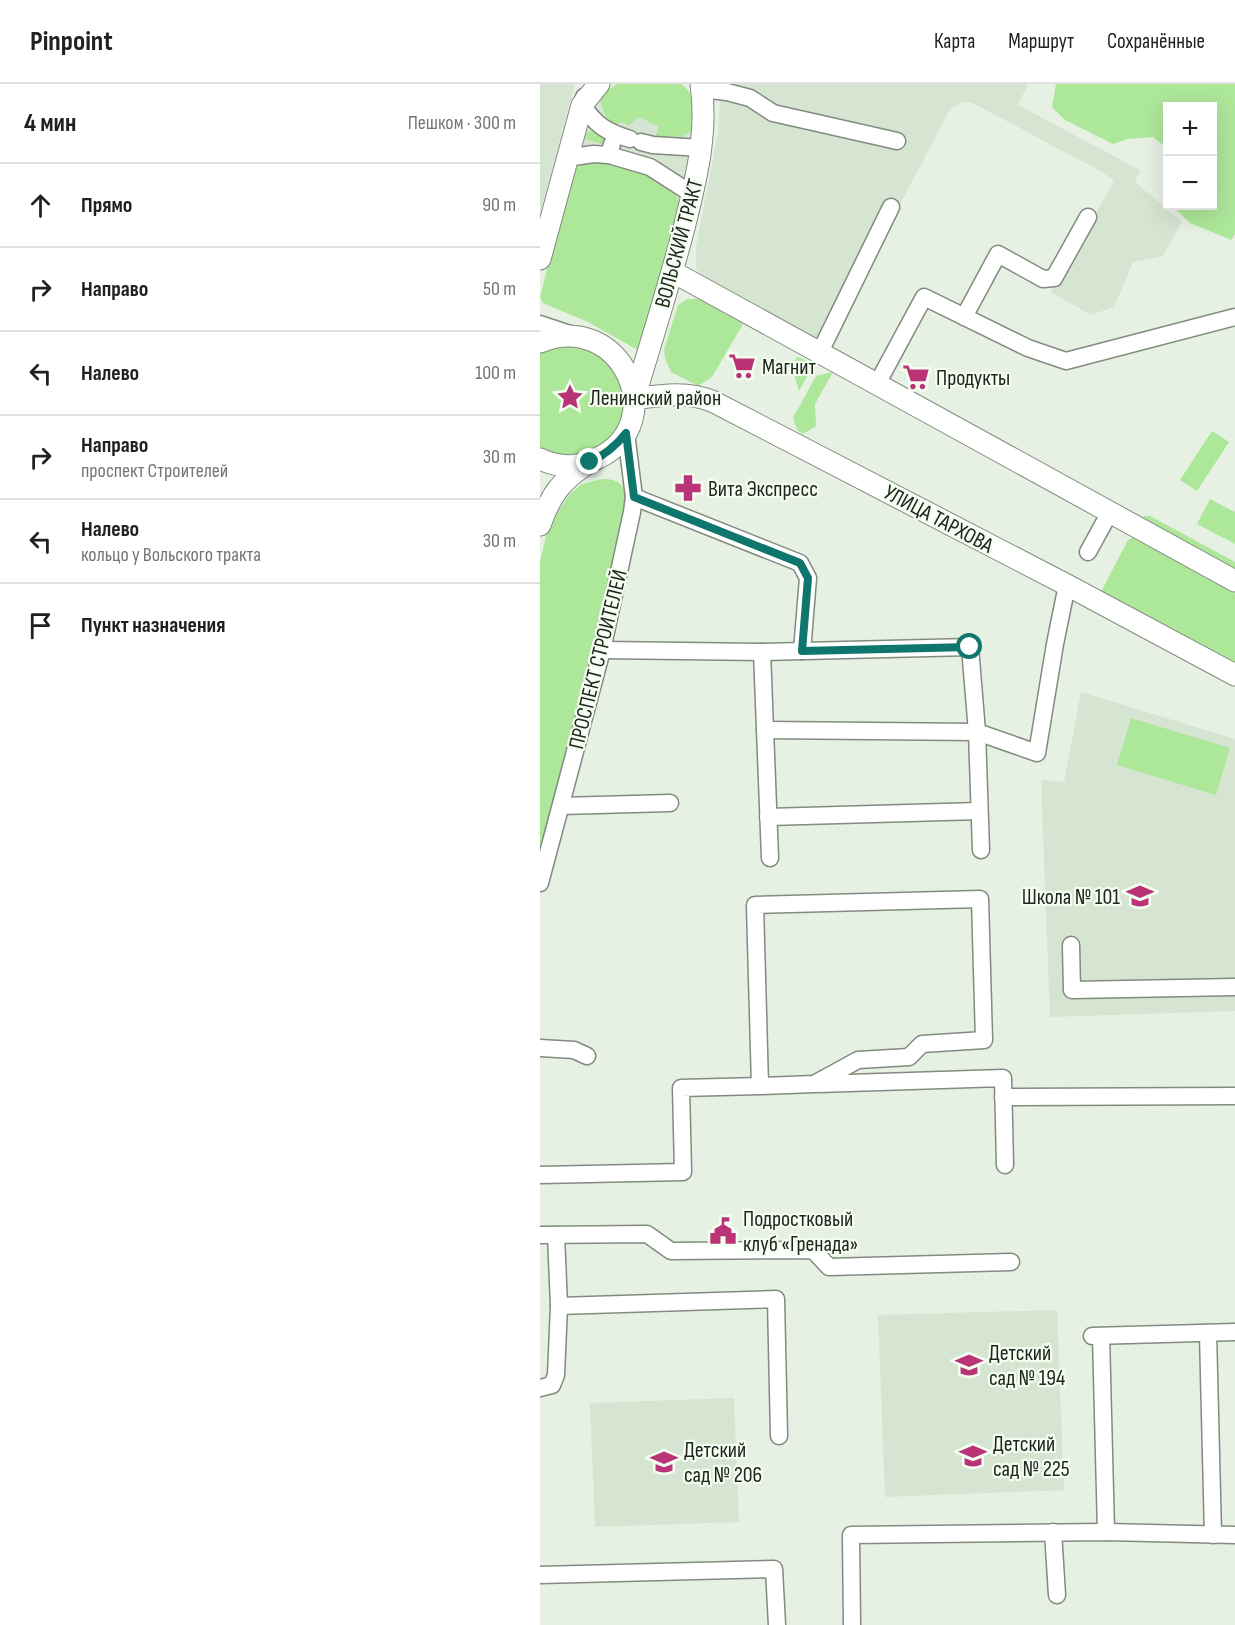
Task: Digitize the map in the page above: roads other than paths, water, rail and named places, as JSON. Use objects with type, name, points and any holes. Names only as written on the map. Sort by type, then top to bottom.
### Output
[{"type":"main road","points":[[540,259],[544,228],[582,105],[599,84]]},
{"type":"main road","name":"ВОЛЬСКИЙ ТРАКТ","points":[[626,433],[633,416],[634,399],[673,272],[692,194],[701,148],[701,90]]},
{"type":"main road","points":[[673,272],[1235,581]]},
{"type":"main road","points":[[540,342],[558,336],[574,335],[600,343],[616,356],[628,373],[634,399]]},
{"type":"main road","name":"УЛИЦА ТАРХОВА","points":[[634,399],[688,394],[714,402],[1235,675]]},
{"type":"main road","points":[[540,459],[562,465],[590,462],[604,456],[626,433]]},
{"type":"main road","points":[[540,525],[546,507],[560,485],[590,462]]},
{"type":"street","points":[[587,84],[582,105],[595,123],[635,140],[701,148]]},
{"type":"street","points":[[701,90],[727,92],[750,98],[773,113],[897,141]]},
{"type":"street","points":[[609,155],[635,140]]},
{"type":"street","points":[[635,140],[646,166]]},
{"type":"street","points":[[567,158],[593,154],[609,155],[646,166],[692,194]]},
{"type":"street","points":[[819,352],[891,207]]},
{"type":"street","points":[[964,317],[998,254],[1043,279],[1054,278],[1088,217]]},
{"type":"street","points":[[877,384],[924,297],[1028,348],[1066,361],[1235,317]]},
{"type":"street","points":[[540,324],[574,335]]},
{"type":"street","name":"ПРОСПЕКТ СТРОИТЕЛЕЙ","points":[[540,883],[602,650],[634,497],[626,433]]},
{"type":"street","points":[[634,497],[800,563],[808,578],[802,651]]},
{"type":"street","points":[[1088,552],[1110,512]]},
{"type":"street","points":[[765,730],[977,732],[1037,753],[1067,585]]},
{"type":"street","points":[[602,650],[762,652],[970,647],[977,732],[981,850]]},
{"type":"street","points":[[762,652],[770,858]]},
{"type":"street","points":[[561,806],[670,804]]},
{"type":"street","points":[[768,817],[979,811]]},
{"type":"street","points":[[760,1086],[755,905],[981,899],[984,1040],[922,1044],[909,1057],[858,1060],[814,1084]]},
{"type":"street","points":[[1071,945],[1072,990],[1235,987]]},
{"type":"street","points":[[540,1048],[574,1050],[587,1056]]},
{"type":"street","points":[[540,1175],[683,1172],[681,1088],[1003,1078],[1005,1165]]},
{"type":"street","points":[[1003,1097],[1235,1096]]},
{"type":"street","points":[[540,1388],[552,1385],[556,1375],[559,1306],[548,1235],[647,1234],[671,1251],[813,1250],[829,1267],[1011,1262]]},
{"type":"street","points":[[559,1306],[776,1299],[779,1436]]},
{"type":"street","points":[[1106,1532],[1096,1336],[1235,1332]]},
{"type":"street","points":[[1208,1333],[1213,1535]]},
{"type":"street","points":[[1053,1532],[1057,1595]]},
{"type":"street","points":[[852,1625],[851,1535],[1106,1532],[1235,1535]]},
{"type":"street","points":[[540,1575],[774,1569],[777,1625]]},
{"type":"place","name":"Магнит","points":[[742,366]]},
{"type":"place","name":"Продукты","points":[[916,377]]},
{"type":"place","name":"Ленинский район","points":[[570,397]]},
{"type":"place","name":"Вита Экспресс","points":[[688,488]]},
{"type":"place","name":"Школа № 101","points":[[1140,896]]},
{"type":"place","name":"Подростковый клуб «Гренада»","points":[[723,1231]]},
{"type":"place","name":"Детский сад № 194","points":[[969,1365]]},
{"type":"place","name":"Детский сад № 225","points":[[973,1456]]},
{"type":"place","name":"Детский сад № 206","points":[[664,1462]]}]
